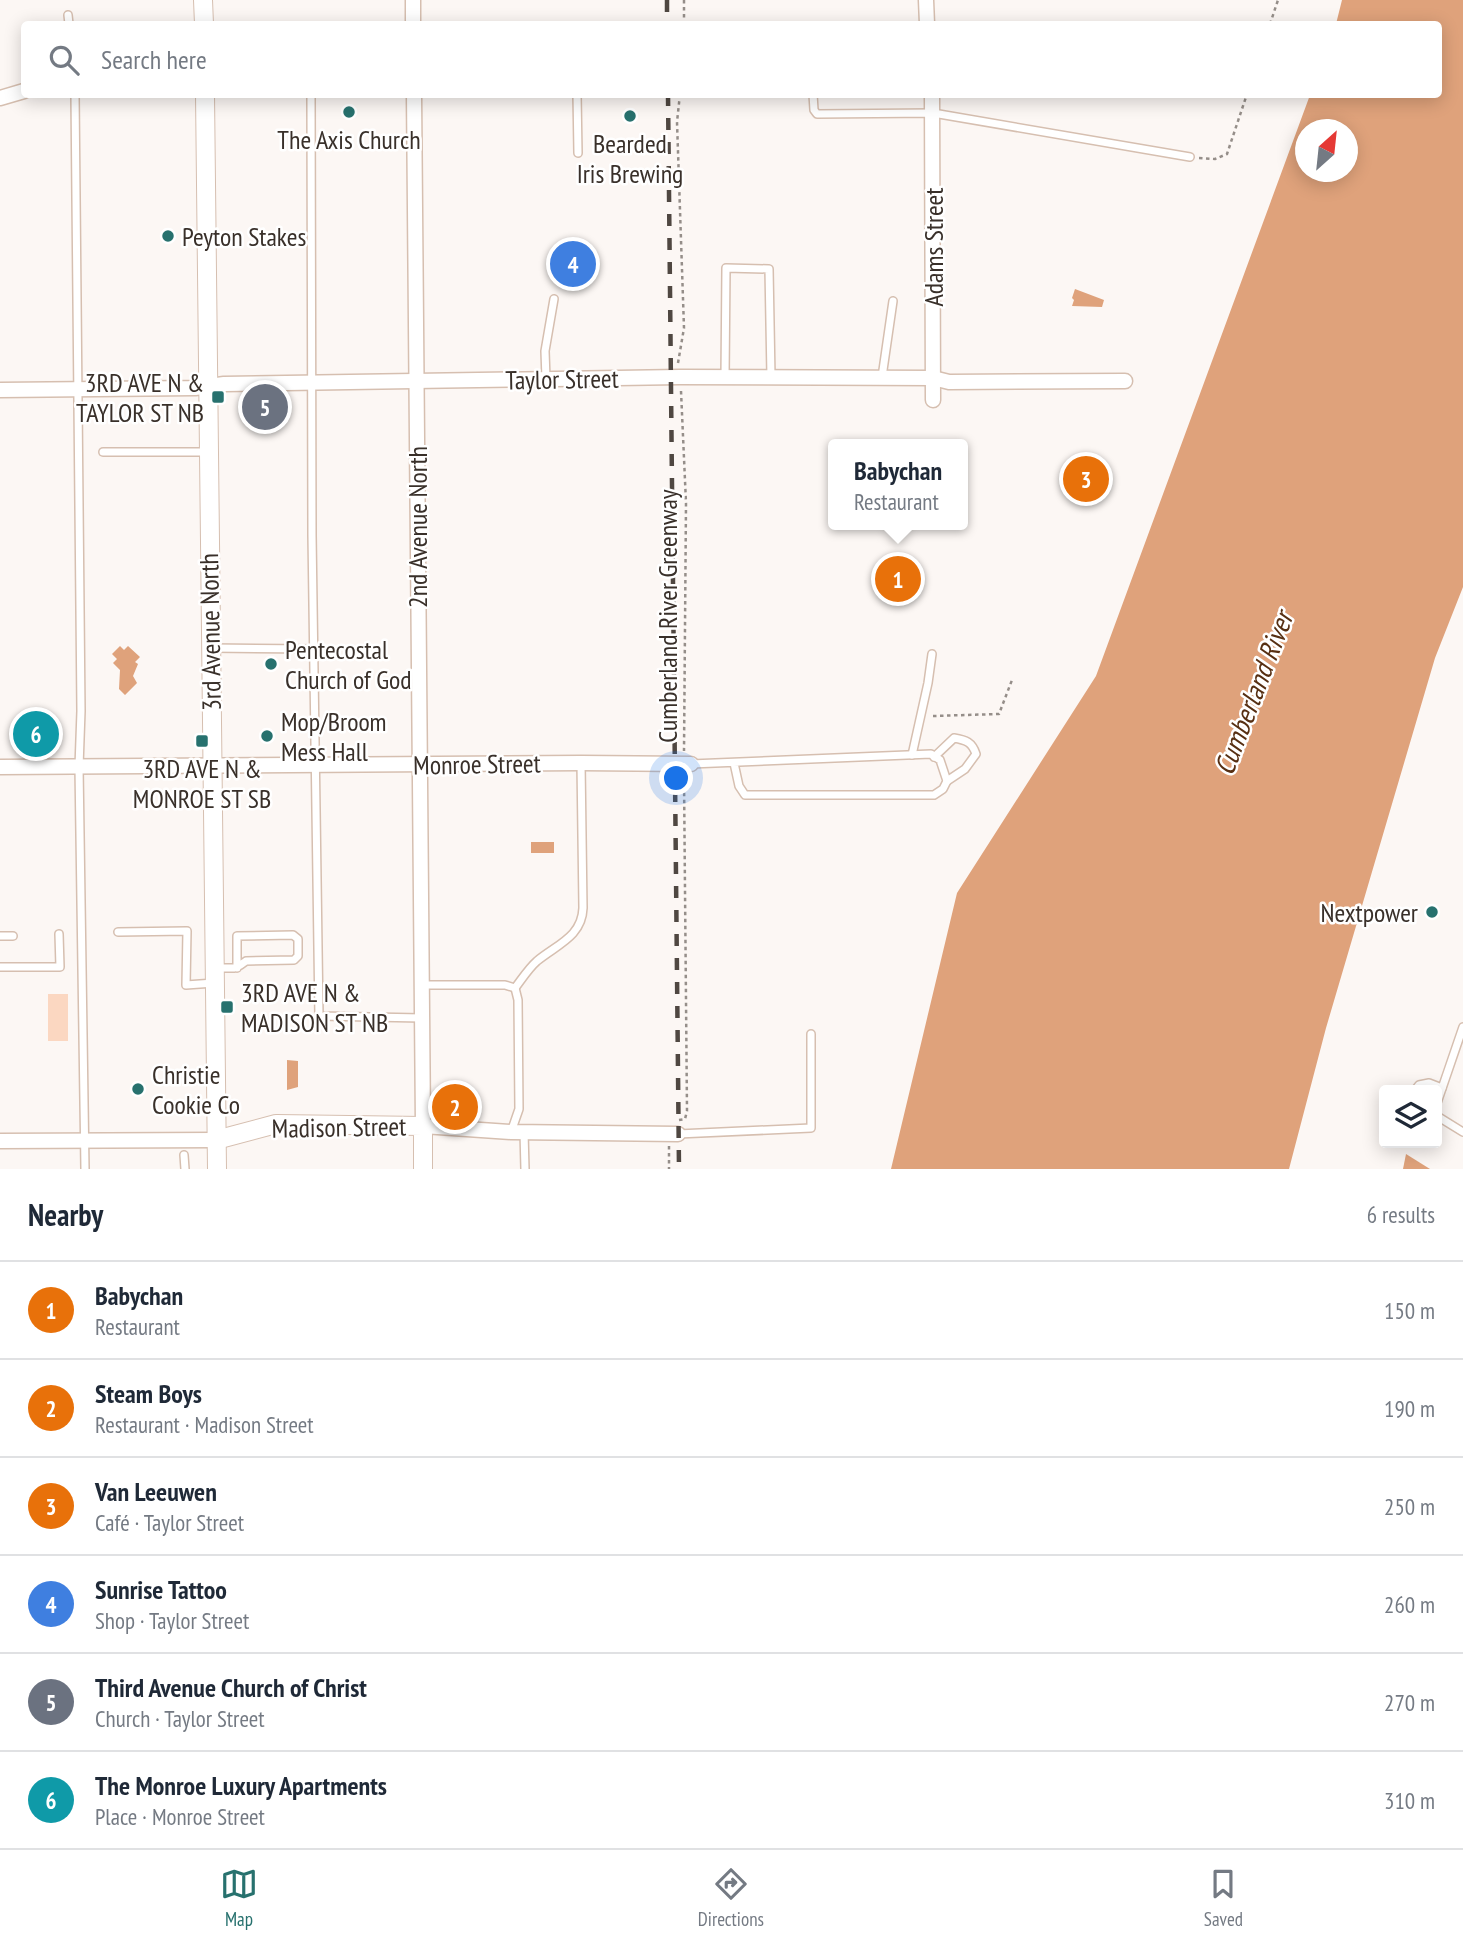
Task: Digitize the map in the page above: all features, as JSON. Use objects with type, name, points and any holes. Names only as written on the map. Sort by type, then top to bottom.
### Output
[{"type":"street","points":[[203,0],[204,21]]},
{"type":"street","points":[[413,0],[413,21]]},
{"type":"street","points":[[926,0],[927,21]]},
{"type":"street","points":[[0,97],[21,92]]},
{"type":"street","name":"3rd Avenue North","points":[[205,98],[217,1169]]},
{"type":"street","name":"2nd Avenue North","points":[[414,98],[423,1169]]},
{"type":"street","name":"Adams Street","points":[[932,98],[933,400]]},
{"type":"street","name":"Taylor Street","points":[[0,390],[79,391],[208,388],[224,384],[680,377],[933,378],[950,382],[1125,381]]},
{"type":"street","name":"Monroe Street","points":[[0,767],[687,764]]},
{"type":"street","name":"Madison Street","points":[[0,1141],[216,1140],[276,1125],[423,1126],[518,1132],[674,1134]]},
{"type":"lane","points":[[68,15],[69,21]]},
{"type":"lane","points":[[75,98],[81,711],[79,767],[85,1169]]},
{"type":"lane","points":[[311,98],[319,1016],[422,1018]]},
{"type":"lane","points":[[577,98],[578,153]]},
{"type":"lane","points":[[813,98],[817,114],[933,113],[1190,157]]},
{"type":"lane","points":[[725,377],[726,268],[769,269],[771,377]]},
{"type":"lane","points":[[547,379],[545,351],[554,299]]},
{"type":"lane","points":[[882,378],[893,301]]},
{"type":"lane","points":[[103,452],[208,452]]},
{"type":"lane","points":[[211,648],[314,649]]},
{"type":"lane","points":[[912,755],[932,654]]},
{"type":"lane","points":[[734,763],[739,786],[745,795],[934,795],[943,789],[947,781],[965,769],[976,754],[973,745],[965,740],[954,738],[934,757],[940,760],[947,781]]},
{"type":"lane","name":"Monroe Street","points":[[687,764],[931,754],[934,757]]},
{"type":"lane","points":[[515,988],[533,964],[575,932],[582,916],[581,763]]},
{"type":"lane","points":[[118,932],[187,931],[187,985],[237,968],[246,961],[294,960],[298,956],[298,939],[293,936],[237,936],[237,968]]},
{"type":"lane","points":[[0,967],[60,967],[59,934]]},
{"type":"lane","points":[[0,936],[13,936]]},
{"type":"lane","points":[[421,985],[505,985],[515,988]]},
{"type":"lane","points":[[515,988],[518,1000],[518,1132],[525,1169]]},
{"type":"lane","points":[[1442,1088],[1463,1027]]},
{"type":"lane","points":[[674,1134],[811,1128],[811,1034]]},
{"type":"lane","points":[[1442,1119],[1463,1132]]},
{"type":"lane","points":[[184,1155],[185,1169]]},
{"type":"path","points":[[684,0],[684,21]]},
{"type":"path","points":[[1271,21],[1278,0]]},
{"type":"path","name":"Cumberland River Greenway","points":[[674,1134],[670,1125],[685,1119],[687,1111],[686,503],[677,361],[684,328],[677,122],[680,98]]},
{"type":"path","points":[[1190,157],[1215,159],[1227,153],[1246,98]]},
{"type":"path","points":[[933,716],[999,714],[1012,680]]},
{"type":"path","points":[[669,1169],[674,1134]]},
{"type":"shaded area","points":[[48,994],[68,994],[68,1041],[48,1041]]},
{"type":"water","name":"Cumberland River","points":[[1342,0],[1463,0],[1463,587],[1435,658],[1326,1028],[1289,1169],[891,1169],[957,893],[1096,676],[1295,136],[1295,182],[1358,182],[1358,119],[1301,119],[1309,98],[1442,98],[1442,21],[1337,21]]},
{"type":"water","points":[[1075,289],[1104,300],[1102,307],[1072,306]]},
{"type":"water","points":[[120,646],[124,650],[128,646],[140,657],[135,662],[138,664],[133,676],[137,683],[125,695],[119,689],[120,670],[113,663],[117,659],[112,654]]},
{"type":"water","points":[[531,842],[554,842],[554,853],[531,853]]},
{"type":"water","points":[[287,1060],[298,1061],[298,1087],[287,1090]]},
{"type":"water","points":[[1406,1154],[1430,1169],[1403,1169]]},
{"type":"railway","points":[[667,0],[667,21]]},
{"type":"railway","points":[[668,98],[679,1169]]},
{"type":"place","name":"The Axis Church","points":[[349,112]]},
{"type":"place","name":"Bearded Iris Brewing","points":[[630,116]]},
{"type":"place","name":"Peyton Stakes","points":[[168,236]]},
{"type":"place","name":"Sunrise Tattoo","points":[[573,264]]},
{"type":"place","name":"3RD AVE N & TAYLOR ST NB","points":[[218,397]]},
{"type":"place","name":"Third Avenue Church of Christ","points":[[265,407]]},
{"type":"place","name":"Van Leeuwen","points":[[1086,479]]},
{"type":"place","name":"Babychan","points":[[898,579]]},
{"type":"place","name":"Pentecostal Church of God","points":[[271,664]]},
{"type":"place","name":"The Monroe Luxury Apartments","points":[[36,734]]},
{"type":"place","name":"Mop/Broom Mess Hall","points":[[267,736]]},
{"type":"place","name":"3RD AVE N & MONROE ST SB","points":[[202,741]]},
{"type":"place","name":"Nextpower","points":[[1432,912]]},
{"type":"place","name":"3RD AVE N & MADISON ST NB","points":[[227,1007]]},
{"type":"place","name":"Christie Cookie Co","points":[[138,1089]]},
{"type":"place","name":"Steam Boys","points":[[455,1107]]}]
